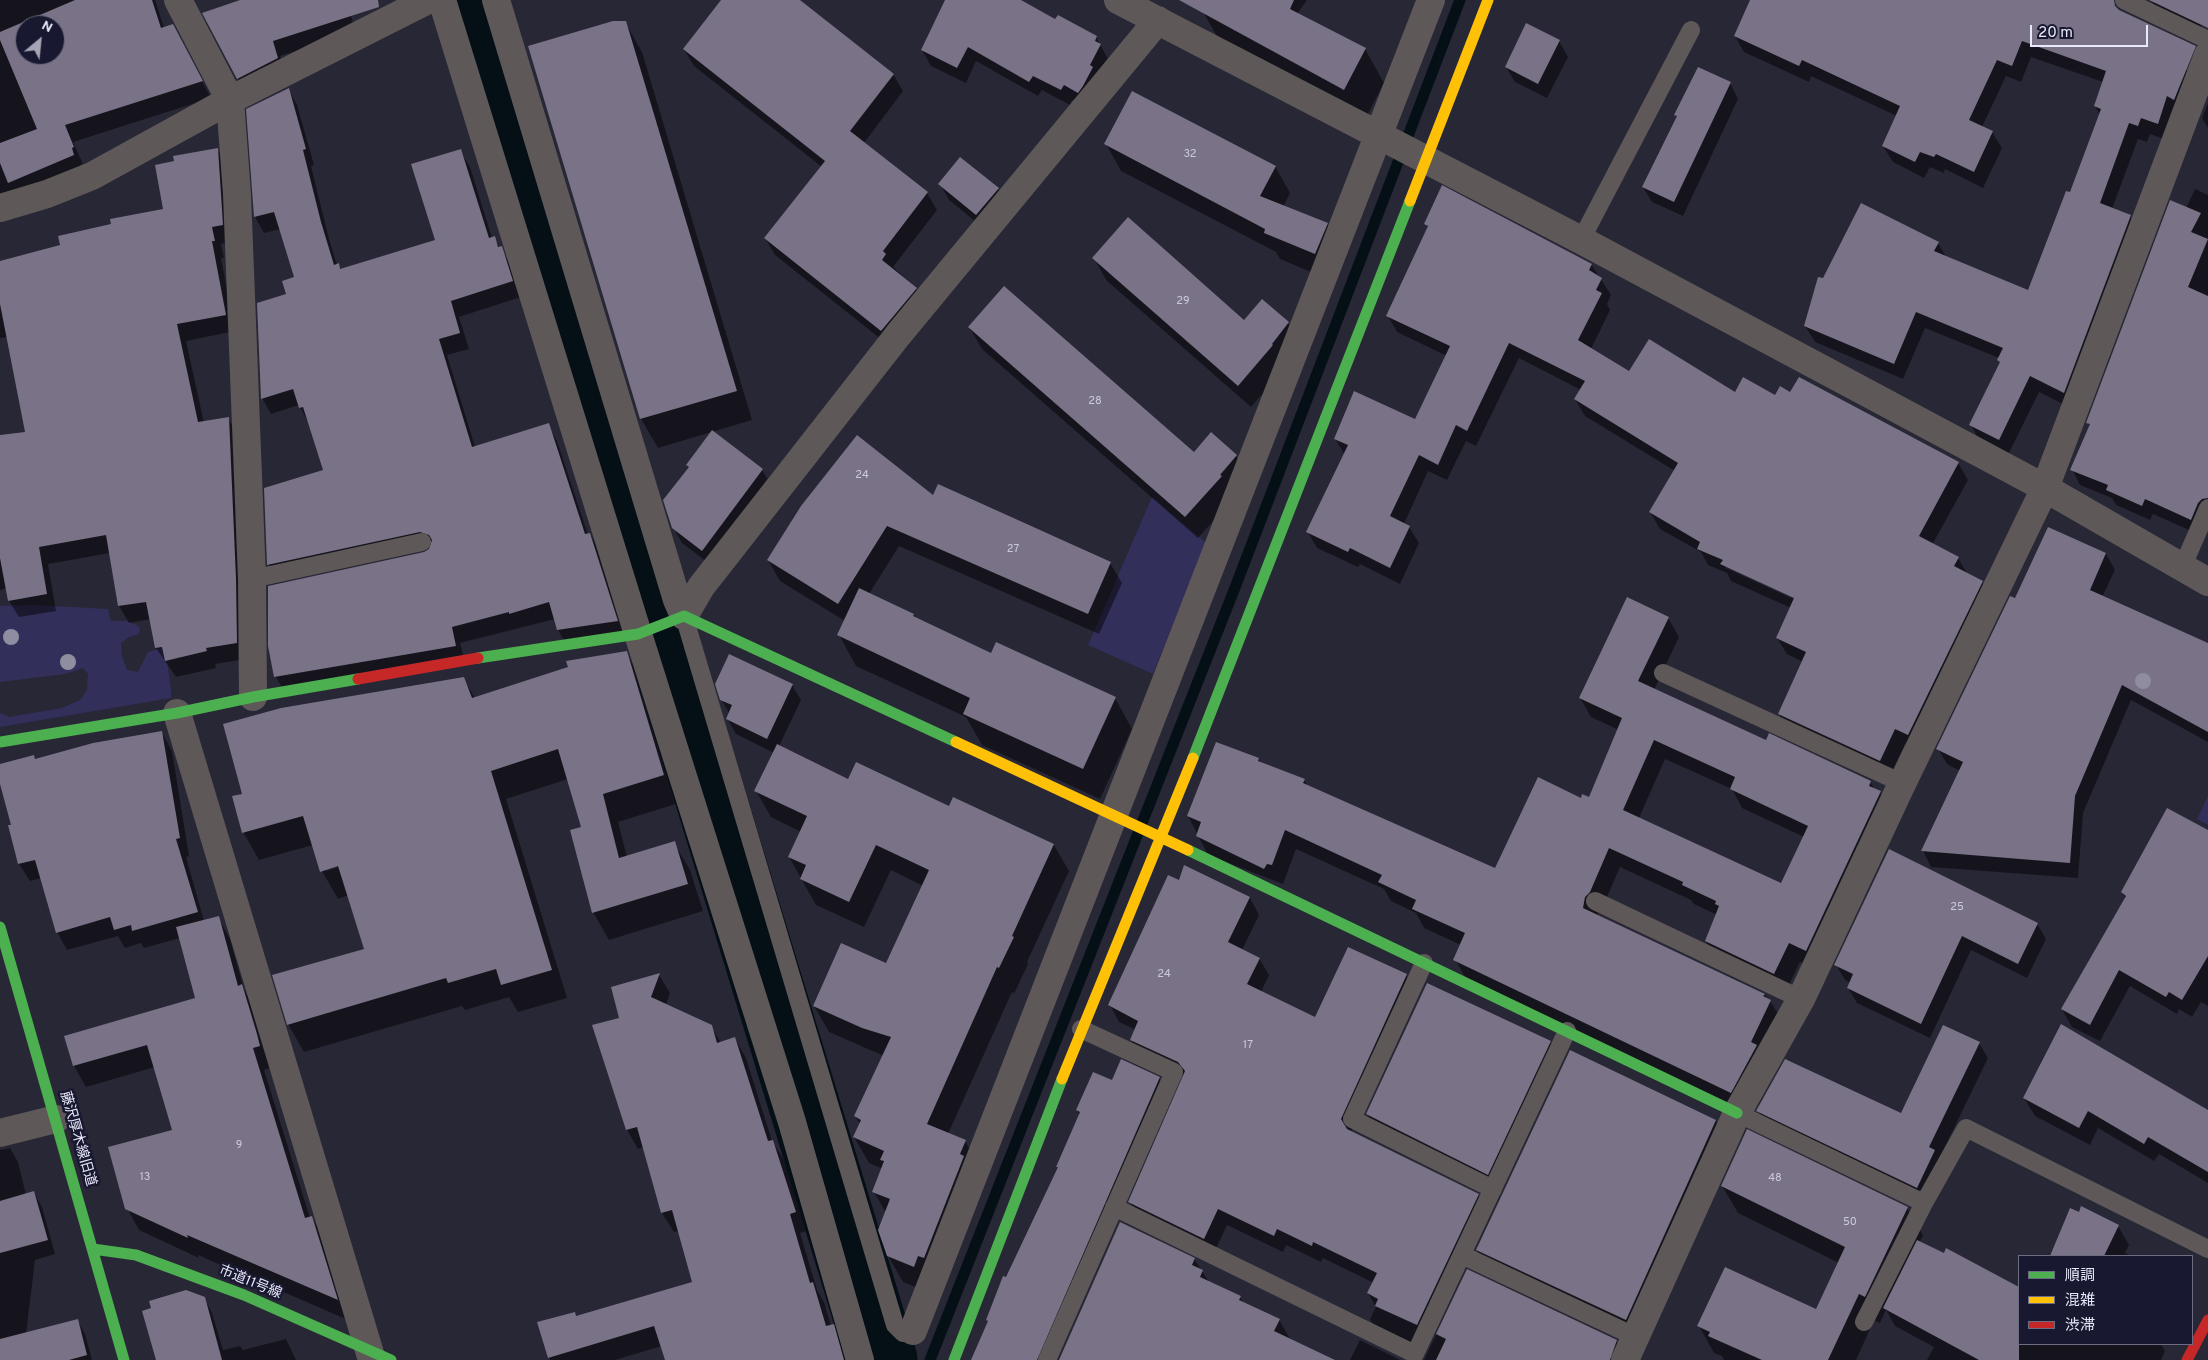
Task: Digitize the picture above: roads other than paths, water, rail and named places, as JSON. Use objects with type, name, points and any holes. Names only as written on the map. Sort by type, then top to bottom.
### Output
[{"type":"street","points":[[178,0],[230,100],[237,194],[252,579],[253,697]]},
{"type":"street","points":[[0,208],[47,194],[92,176],[230,100],[428,0]]},
{"type":"street","points":[[442,0],[643,632],[792,1122],[860,1360]]},
{"type":"street","points":[[496,0],[677,600],[679,617]]},
{"type":"street","points":[[1118,0],[1581,240],[2045,488],[2208,582]]},
{"type":"street","points":[[913,1331],[1118,816],[1384,138],[1431,0]]},
{"type":"street","points":[[954,1360],[1081,1029],[1162,837],[1420,156],[1488,0]]},
{"type":"street","points":[[0,742],[177,713],[253,697],[491,656],[643,632],[679,617],[898,335],[1158,20]]},
{"type":"street","points":[[1631,1349],[1737,1113],[1802,999],[1902,783],[2045,488],[2208,55]]},
{"type":"street","points":[[679,617],[1150,831],[1737,1113]]},
{"type":"street","points":[[177,713],[377,1356]]},
{"type":"street","name":"藤沢厚木線旧道","points":[[0,927],[124,1360]]},
{"type":"street","points":[[0,1133],[56,1120]]},
{"type":"street","name":"市道11号線","points":[[93,1249],[136,1255],[244,1295],[377,1356]]},
{"type":"street","points":[[2187,1360],[2208,1320]]},
{"type":"lane","points":[[2124,0],[2208,40]]},
{"type":"lane","points":[[1581,240],[1691,30]]},
{"type":"lane","points":[[2182,568],[2208,508]]},
{"type":"lane","points":[[252,579],[422,542]]},
{"type":"lane","points":[[679,617],[895,1325],[903,1333],[913,1331]]},
{"type":"lane","points":[[1664,673],[1902,783]]},
{"type":"lane","points":[[1596,901],[1802,999]]},
{"type":"lane","points":[[1424,963],[1352,1119],[1493,1189]]},
{"type":"lane","points":[[1047,1360],[1174,1072],[1081,1029]]},
{"type":"lane","points":[[1114,1207],[1415,1354],[1566,1031]]},
{"type":"lane","points":[[1737,1113],[1924,1203]]},
{"type":"lane","points":[[1864,1322],[1924,1203],[1966,1128],[2208,1249]]},
{"type":"lane","points":[[1462,1254],[1631,1349]]},
{"type":"waterway","points":[[930,1360],[1236,585],[1460,0]]},
{"type":"waterway","points":[[473,18],[531,196],[605,452],[882,1360]]}]
